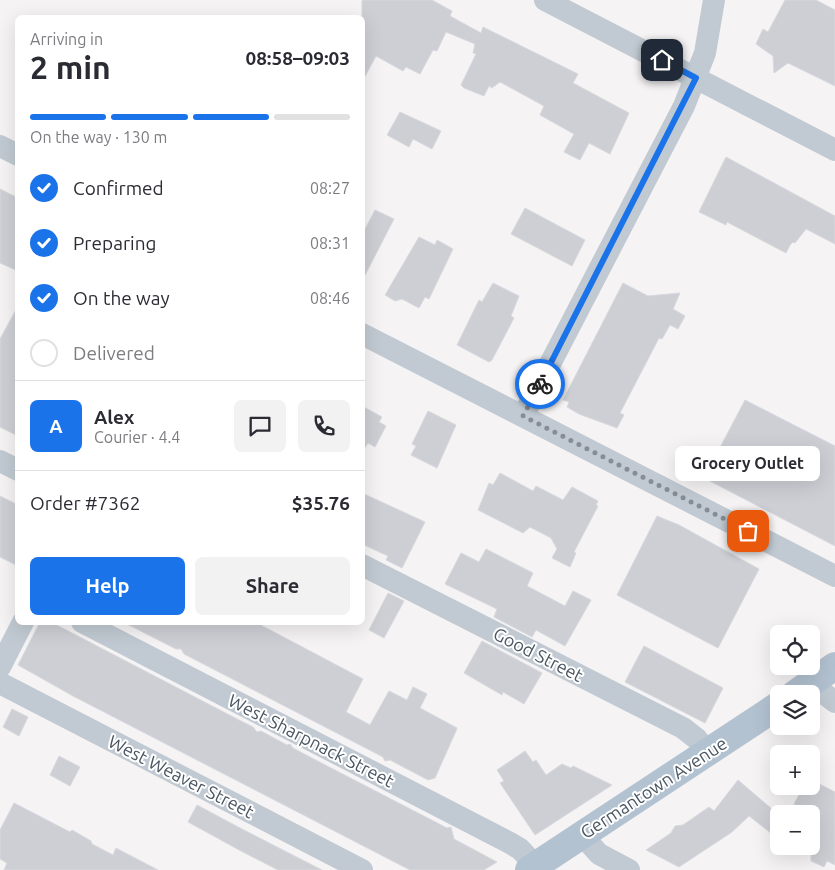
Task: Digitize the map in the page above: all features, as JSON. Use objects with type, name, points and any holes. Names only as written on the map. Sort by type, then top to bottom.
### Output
[{"type":"main road","name":"Germantown Avenue","points":[[532,868],[770,710]]},
{"type":"street","points":[[546,0],[835,150]]},
{"type":"street","points":[[523,416],[696,78],[710,33],[714,0]]},
{"type":"street","points":[[0,146],[15,154]]},
{"type":"street","points":[[365,336],[835,576]]},
{"type":"street","points":[[0,461],[15,468]]},
{"type":"street","name":"Good Street","points":[[365,567],[684,728],[697,739],[708,753]]},
{"type":"street","points":[[0,667],[21,625]]},
{"type":"street","name":"West Sharpnack Street","points":[[88,625],[510,843],[520,849],[532,868]]},
{"type":"street","points":[[815,680],[822,692],[835,702]]},
{"type":"street","name":"West Weaver Street","points":[[0,683],[362,870]]},
{"type":"street","points":[[582,835],[599,854],[629,870]]},
{"type":"building","points":[[362,0],[432,0],[452,11],[450,16],[481,33],[483,27],[578,74],[573,83],[629,113],[610,154],[589,143],[580,160],[564,152],[574,134],[540,115],[544,106],[500,82],[492,88],[489,86],[484,96],[464,88],[461,85],[476,54],[473,53],[475,44],[446,32],[437,51],[433,50],[420,74],[406,67],[403,71],[376,56],[365,76],[365,15],[362,15]]},
{"type":"building","points":[[785,0],[816,0],[835,10],[835,86],[788,63],[774,73],[773,56],[756,44],[763,29],[768,32]]},
{"type":"building","points":[[400,112],[441,131],[432,149],[413,139],[409,147],[387,135]]},
{"type":"building","points":[[726,157],[835,216],[835,244],[806,229],[795,243],[793,242],[790,245],[786,253],[727,222],[726,225],[699,212]]},
{"type":"building","points":[[0,189],[15,196],[15,270],[0,263]]},
{"type":"building","points":[[525,208],[585,240],[572,266],[511,234]]},
{"type":"building","points":[[375,210],[394,219],[365,275],[365,229]]},
{"type":"building","points":[[419,237],[435,245],[437,240],[453,249],[429,299],[425,297],[419,308],[402,299],[395,301],[385,295]]},
{"type":"building","points":[[493,283],[519,296],[511,316],[514,318],[492,360],[489,362],[457,345],[479,300],[482,302]]},
{"type":"building","points":[[623,283],[648,296],[680,293],[673,309],[685,316],[678,329],[670,325],[662,339],[659,338],[620,413],[624,415],[617,428],[579,414],[567,407],[569,402],[563,400]]},
{"type":"building","points":[[15,312],[15,434],[0,427],[0,339]]},
{"type":"building","points":[[745,400],[835,446],[835,546],[704,478]]},
{"type":"building","points":[[365,408],[382,417],[379,422],[386,426],[375,447],[368,443],[365,448]]},
{"type":"building","points":[[428,411],[456,425],[437,468],[411,455],[416,446],[412,444]]},
{"type":"building","points":[[500,473],[533,491],[536,486],[563,500],[572,487],[598,501],[596,505],[598,506],[574,552],[576,553],[570,567],[552,558],[557,549],[551,538],[530,527],[523,533],[478,510],[489,483],[493,485]]},
{"type":"building","points":[[365,494],[425,522],[402,568],[386,560],[388,556],[365,545]]},
{"type":"building","points":[[0,496],[15,504],[15,564],[0,557]]},
{"type":"building","points":[[657,516],[679,525],[759,569],[718,648],[617,595]]},
{"type":"building","points":[[486,549],[533,573],[527,586],[565,606],[573,591],[591,600],[565,646],[536,630],[532,637],[494,617],[497,609],[445,584],[461,553],[479,562]]},
{"type":"building","points":[[388,593],[404,601],[384,638],[369,630]]},
{"type":"building","points":[[38,625],[57,625],[253,727],[257,732],[261,731],[287,745],[290,744],[293,748],[447,828],[451,827],[454,839],[497,862],[484,870],[410,870],[73,696],[18,665]]},
{"type":"building","points":[[129,625],[261,625],[363,679],[346,712],[370,725],[389,691],[407,700],[413,687],[427,694],[420,708],[457,728],[435,778],[428,780],[390,760],[385,761],[383,757],[184,654],[181,649],[176,649]]},
{"type":"building","points":[[482,641],[542,673],[524,704],[503,692],[502,695],[464,673]]},
{"type":"building","points":[[644,646],[723,688],[705,723],[625,682]]},
{"type":"building","points":[[12,709],[28,717],[19,736],[3,727]]},
{"type":"building","points":[[525,751],[533,762],[536,760],[546,775],[562,764],[571,768],[573,766],[612,785],[535,835],[500,783],[504,781],[497,770]]},
{"type":"building","points":[[59,756],[80,767],[70,786],[50,775]]},
{"type":"building","points":[[738,780],[770,807],[770,832],[749,816],[732,832],[679,867],[646,850],[671,833],[675,826],[683,825],[709,807],[714,811]]},
{"type":"building","points":[[820,784],[835,792],[835,865],[827,861],[824,867],[811,861],[811,855],[820,855],[820,805],[794,804],[799,795],[820,795]]},
{"type":"building","points":[[14,803],[70,832],[72,830],[91,841],[92,844],[113,855],[116,848],[158,870],[4,870],[7,863],[0,859],[0,830]]},
{"type":"building","points":[[197,805],[322,870],[278,870],[241,851],[188,822]]},
{"type":"way so far","points":[[540,384],[523,416],[748,531]]},
{"type":"place","name":"Grocery Outlet","points":[[748,531]]},
{"type":"route","points":[[540,384],[684,106],[696,78],[662,60]]}]
